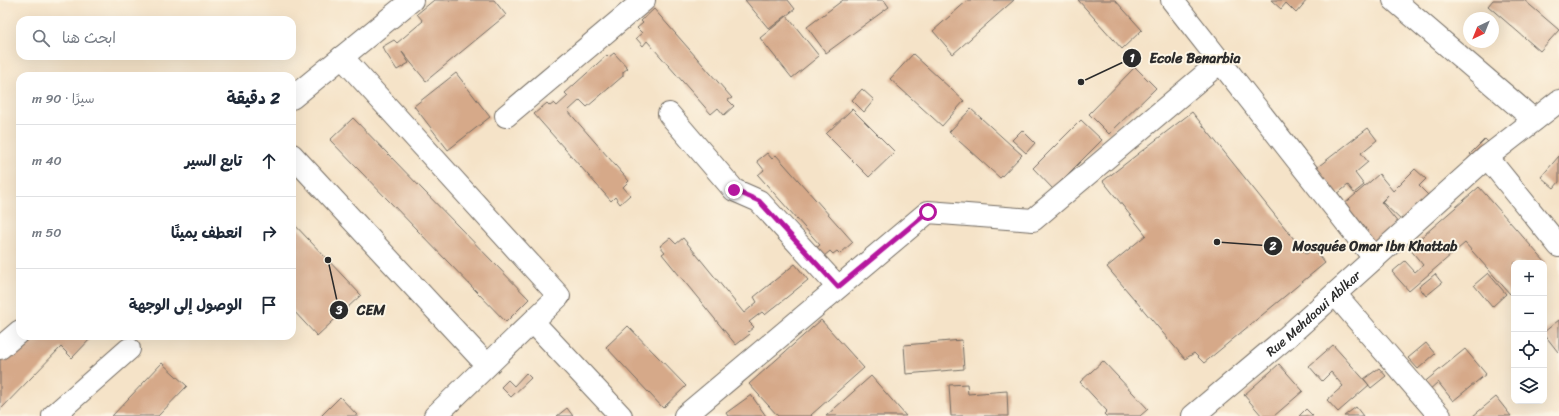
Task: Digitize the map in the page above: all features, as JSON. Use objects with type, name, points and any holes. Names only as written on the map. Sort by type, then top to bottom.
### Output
[{"type":"street","points":[[296,95],[412,0]]},
{"type":"street","points":[[506,116],[644,0]]},
{"type":"street","points":[[1172,0],[1374,258]]},
{"type":"street","points":[[1394,0],[1534,120]]},
{"type":"street","points":[[342,57],[559,296],[434,416]]},
{"type":"street","points":[[685,416],[708,409],[838,287],[928,212],[1033,220],[1220,62]]},
{"type":"street","name":"Rue Mehdaoui Ablkar","points":[[1193,416],[1288,336],[1487,157],[1559,101]]},
{"type":"street","points":[[669,114],[734,190],[759,201],[838,287]]},
{"type":"street","points":[[1487,157],[1559,246]]},
{"type":"street","points":[[296,159],[487,365]]},
{"type":"street","points":[[1335,294],[1440,416]]},
{"type":"street","points":[[533,322],[621,416]]},
{"type":"street","points":[[0,348],[16,334]]},
{"type":"street","points":[[53,416],[129,349]]},
{"type":"building","points":[[434,0],[494,0],[506,15],[426,81],[402,52],[409,63],[397,70],[382,47],[394,40],[397,43],[423,21],[417,14]]},
{"type":"building","points":[[745,0],[788,0],[795,9],[769,29]]},
{"type":"building","points":[[843,0],[884,0],[889,7],[826,53],[807,27]]},
{"type":"building","points":[[968,0],[1014,0],[953,54],[933,31]]},
{"type":"building","points":[[1078,0],[1115,0],[1142,30],[1122,49]]},
{"type":"building","points":[[1271,0],[1307,0],[1296,13],[1286,3],[1281,9]]},
{"type":"building","points":[[1493,0],[1524,0],[1559,30],[1540,51],[1499,16],[1499,12],[1495,12],[1488,6]]},
{"type":"building","points":[[654,9],[732,98],[728,100],[734,106],[724,115],[718,108],[711,114],[647,41],[643,46],[636,38],[642,33],[637,28],[643,23],[641,21]]},
{"type":"building","points":[[787,16],[819,56],[792,78],[760,38]]},
{"type":"building","points":[[614,53],[628,68],[623,72],[623,76],[587,107],[580,100],[568,111],[629,181],[623,187],[630,195],[620,204],[615,197],[611,201],[534,114],[547,103],[550,106],[554,103],[557,106],[568,96],[565,93],[607,55],[609,57]]},
{"type":"building","points":[[913,54],[964,101],[942,126],[890,79]]},
{"type":"building","points":[[1135,67],[1156,88],[1109,134],[1089,114]]},
{"type":"building","points":[[456,73],[490,117],[448,150],[414,106]]},
{"type":"building","points":[[862,89],[874,100],[864,112],[852,100]]},
{"type":"building","points":[[852,109],[895,152],[869,177],[826,134]]},
{"type":"building","points":[[971,109],[1022,155],[1000,178],[949,132]]},
{"type":"building","points":[[1192,112],[1306,254],[1313,249],[1325,263],[1204,363],[1194,353],[1185,359],[1107,267],[1146,235],[1103,181]]},
{"type":"building","points":[[353,118],[529,299],[506,322],[330,140]]},
{"type":"building","points":[[1081,120],[1102,140],[1053,189],[1033,168]]},
{"type":"building","points":[[1368,128],[1377,140],[1361,153],[1368,162],[1355,173],[1364,185],[1354,193],[1348,185],[1336,195],[1315,169]]},
{"type":"building","points":[[1022,130],[1035,143],[1026,153],[1012,140]]},
{"type":"building","points":[[1485,139],[1495,149],[1480,164],[1470,154]]},
{"type":"building","points":[[767,153],[772,159],[776,155],[853,242],[840,254],[837,251],[833,254],[830,251],[823,257],[815,249],[820,245],[758,175],[764,170],[757,161]]},
{"type":"building","points":[[1559,156],[1559,182],[1554,188],[1541,177]]},
{"type":"building","points":[[1415,169],[1426,179],[1419,186],[1429,196],[1403,222],[1382,202],[1388,195],[1381,202],[1399,224],[1375,245],[1342,206],[1379,174],[1393,191]]},
{"type":"building","points":[[1479,187],[1543,260],[1511,260],[1510,294],[1465,243],[1409,291],[1392,272],[1405,261],[1415,272],[1423,265],[1409,248]]},
{"type":"building","points":[[296,226],[361,295],[317,336],[296,313]]},
{"type":"building","points":[[670,238],[676,244],[683,238],[744,313],[757,302],[754,297],[795,264],[808,280],[765,315],[762,312],[749,322],[754,327],[748,332],[750,334],[736,345],[662,254],[665,252],[660,246]]},
{"type":"building","points":[[1488,273],[1506,294],[1492,307],[1474,285]]},
{"type":"building","points":[[1435,274],[1442,283],[1426,296],[1419,287]]},
{"type":"building","points":[[821,320],[864,368],[811,415],[812,416],[778,416],[749,384]]},
{"type":"building","points":[[1559,320],[1558,352],[1547,338],[1547,330]]},
{"type":"building","points":[[628,326],[686,386],[663,408],[606,347]]},
{"type":"building","points":[[23,340],[89,340],[72,358],[61,347],[0,410],[0,356]]},
{"type":"building","points":[[962,340],[964,369],[906,374],[904,345]]},
{"type":"building","points":[[1426,343],[1435,354],[1418,369],[1408,358]]},
{"type":"building","points":[[1333,345],[1369,385],[1338,412],[1327,400],[1343,386],[1331,372],[1322,381],[1309,366]]},
{"type":"building","points":[[1465,349],[1486,374],[1453,401],[1438,382],[1428,391],[1422,384]]},
{"type":"building","points":[[1103,361],[1148,409],[1140,416],[1106,416],[1104,414],[1107,411],[1080,382]]},
{"type":"building","points":[[162,363],[187,386],[158,416],[112,416]]},
{"type":"building","points":[[1279,364],[1303,391],[1274,416],[1262,416],[1244,395]]},
{"type":"building","points":[[1379,368],[1386,376],[1371,388],[1364,379]]},
{"type":"building","points":[[526,373],[531,378],[511,397],[501,387],[508,380],[514,386]]},
{"type":"building","points":[[871,376],[906,416],[826,416]]},
{"type":"building","points":[[967,384],[968,394],[1007,391],[1008,416],[951,416],[949,385]]},
{"type":"building","points":[[751,395],[766,416],[728,416],[726,413]]},
{"type":"building","points":[[340,397],[358,416],[321,416]]},
{"type":"building","points":[[1496,397],[1511,416],[1473,416]]},
{"type":"building","points":[[1356,407],[1363,416],[1344,416]]},
{"type":"building","points":[[567,408],[573,416],[557,416]]},
{"type":"building","points":[[1306,409],[1313,416],[1299,416]]},
{"type":"place","name":"Ecole Benarbia","points":[[1081,82]]},
{"type":"place","name":"Mosquée Omar Ibn Khattab","points":[[1217,242]]},
{"type":"place","name":"CEM","points":[[328,260]]},
{"type":"route","points":[[734,190],[759,201],[838,287],[928,212]]}]
